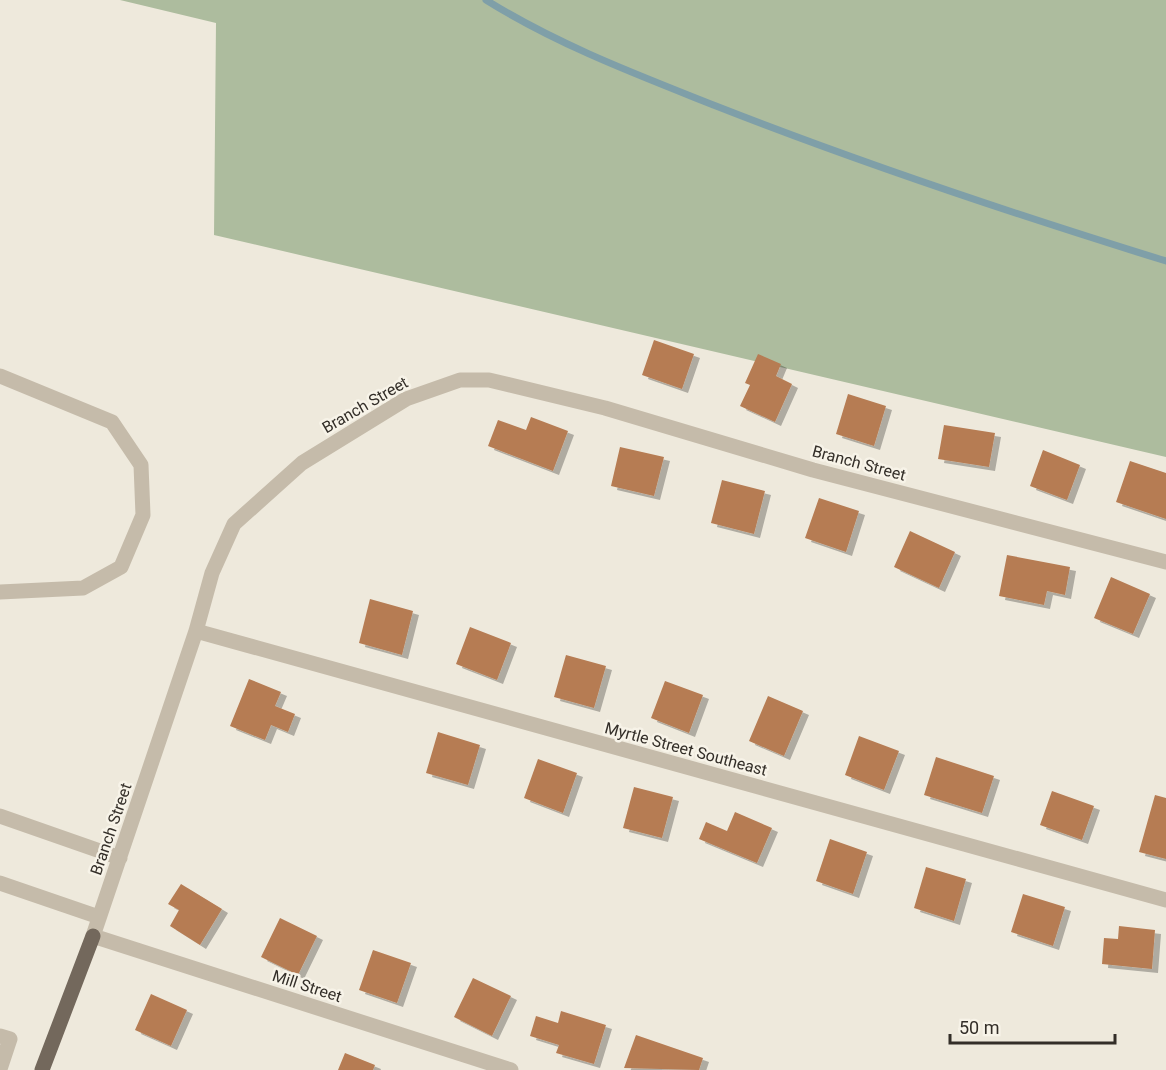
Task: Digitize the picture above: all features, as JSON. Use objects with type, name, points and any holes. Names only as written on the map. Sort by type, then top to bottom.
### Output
[{"type":"main road","name":"Branch Street","points":[[42,1070],[93,936]]},
{"type":"street","points":[[0,376],[112,422],[141,465],[143,515],[121,567],[83,588],[0,592]]},
{"type":"street","name":"Branch Street","points":[[93,936],[196,631],[217,557],[234,524],[302,463],[406,399],[460,380],[489,380],[604,408],[813,470],[1166,562]]},
{"type":"street","name":"Myrtle Street Southeast","points":[[196,631],[1166,900]]},
{"type":"street","points":[[0,816],[120,858]]},
{"type":"street","points":[[0,883],[99,917]]},
{"type":"street","name":"Mill Street","points":[[93,936],[511,1070]]},
{"type":"street","points":[[0,1036],[10,1039],[0,1069]]},
{"type":"green space","points":[[120,0],[1166,0],[1166,457],[214,235],[216,23]]},
{"type":"building","points":[[654,340],[694,354],[682,389],[642,375]]},
{"type":"building","points":[[758,354],[781,364],[776,376],[792,384],[775,422],[740,406],[750,385],[745,383]]},
{"type":"building","points":[[848,394],[886,406],[874,446],[836,434]]},
{"type":"building","points":[[531,417],[568,431],[553,471],[488,446],[498,420],[526,430]]},
{"type":"building","points":[[944,425],[995,433],[989,467],[938,459]]},
{"type":"building","points":[[620,447],[664,457],[654,496],[611,486]]},
{"type":"building","points":[[1043,450],[1080,465],[1067,500],[1030,486]]},
{"type":"building","points":[[1130,461],[1166,473],[1166,519],[1116,502]]},
{"type":"building","points":[[722,480],[765,491],[754,534],[711,523]]},
{"type":"building","points":[[819,498],[859,511],[846,552],[805,538]]},
{"type":"building","points":[[910,531],[955,552],[939,588],[894,567]]},
{"type":"building","points":[[1007,555],[1070,567],[1065,595],[1047,591],[1044,605],[999,596]]},
{"type":"building","points":[[1111,577],[1150,594],[1133,634],[1094,618]]},
{"type":"building","points":[[370,599],[413,611],[402,655],[359,643]]},
{"type":"building","points":[[470,627],[511,643],[497,680],[456,664]]},
{"type":"building","points":[[566,655],[606,666],[594,708],[554,697]]},
{"type":"building","points":[[249,679],[281,692],[275,706],[295,714],[288,732],[271,725],[265,740],[230,726]]},
{"type":"building","points":[[665,681],[703,695],[689,733],[651,718]]},
{"type":"building","points":[[768,696],[803,711],[784,756],[749,741]]},
{"type":"building","points":[[438,732],[480,745],[468,785],[426,773]]},
{"type":"building","points":[[859,736],[899,751],[884,790],[845,775]]},
{"type":"building","points":[[936,757],[994,776],[982,813],[924,795]]},
{"type":"building","points":[[538,759],[577,773],[563,813],[524,798]]},
{"type":"building","points":[[634,787],[673,797],[662,838],[623,828]]},
{"type":"building","points":[[1052,791],[1094,806],[1082,840],[1040,825]]},
{"type":"building","points":[[1155,795],[1166,798],[1166,859],[1139,852]]},
{"type":"building","points":[[735,812],[772,828],[757,863],[699,839],[706,822],[727,831]]},
{"type":"building","points":[[830,839],[867,852],[853,894],[816,881]]},
{"type":"building","points":[[926,867],[966,879],[954,921],[914,908]]},
{"type":"building","points":[[181,884],[222,909],[200,945],[170,926],[179,910],[168,904]]},
{"type":"building","points":[[1023,894],[1065,907],[1053,946],[1011,932]]},
{"type":"building","points":[[280,918],[317,936],[298,975],[261,957]]},
{"type":"building","points":[[1119,926],[1155,930],[1152,969],[1102,964],[1104,938],[1118,939]]},
{"type":"building","points":[[373,950],[411,963],[397,1003],[359,990]]},
{"type":"building","points":[[473,978],[511,996],[492,1036],[454,1017]]},
{"type":"building","points":[[151,994],[187,1010],[171,1046],[135,1030]]},
{"type":"building","points":[[561,1011],[606,1025],[594,1064],[556,1053],[559,1045],[530,1036],[536,1016],[558,1023]]},
{"type":"building","points":[[636,1035],[703,1058],[699,1070],[624,1068]]},
{"type":"building","points":[[345,1053],[375,1065],[373,1070],[338,1070]]},
{"type":"waterway","points":[[486,0],[541,31],[657,83],[827,148],[940,188],[1166,261]]}]
